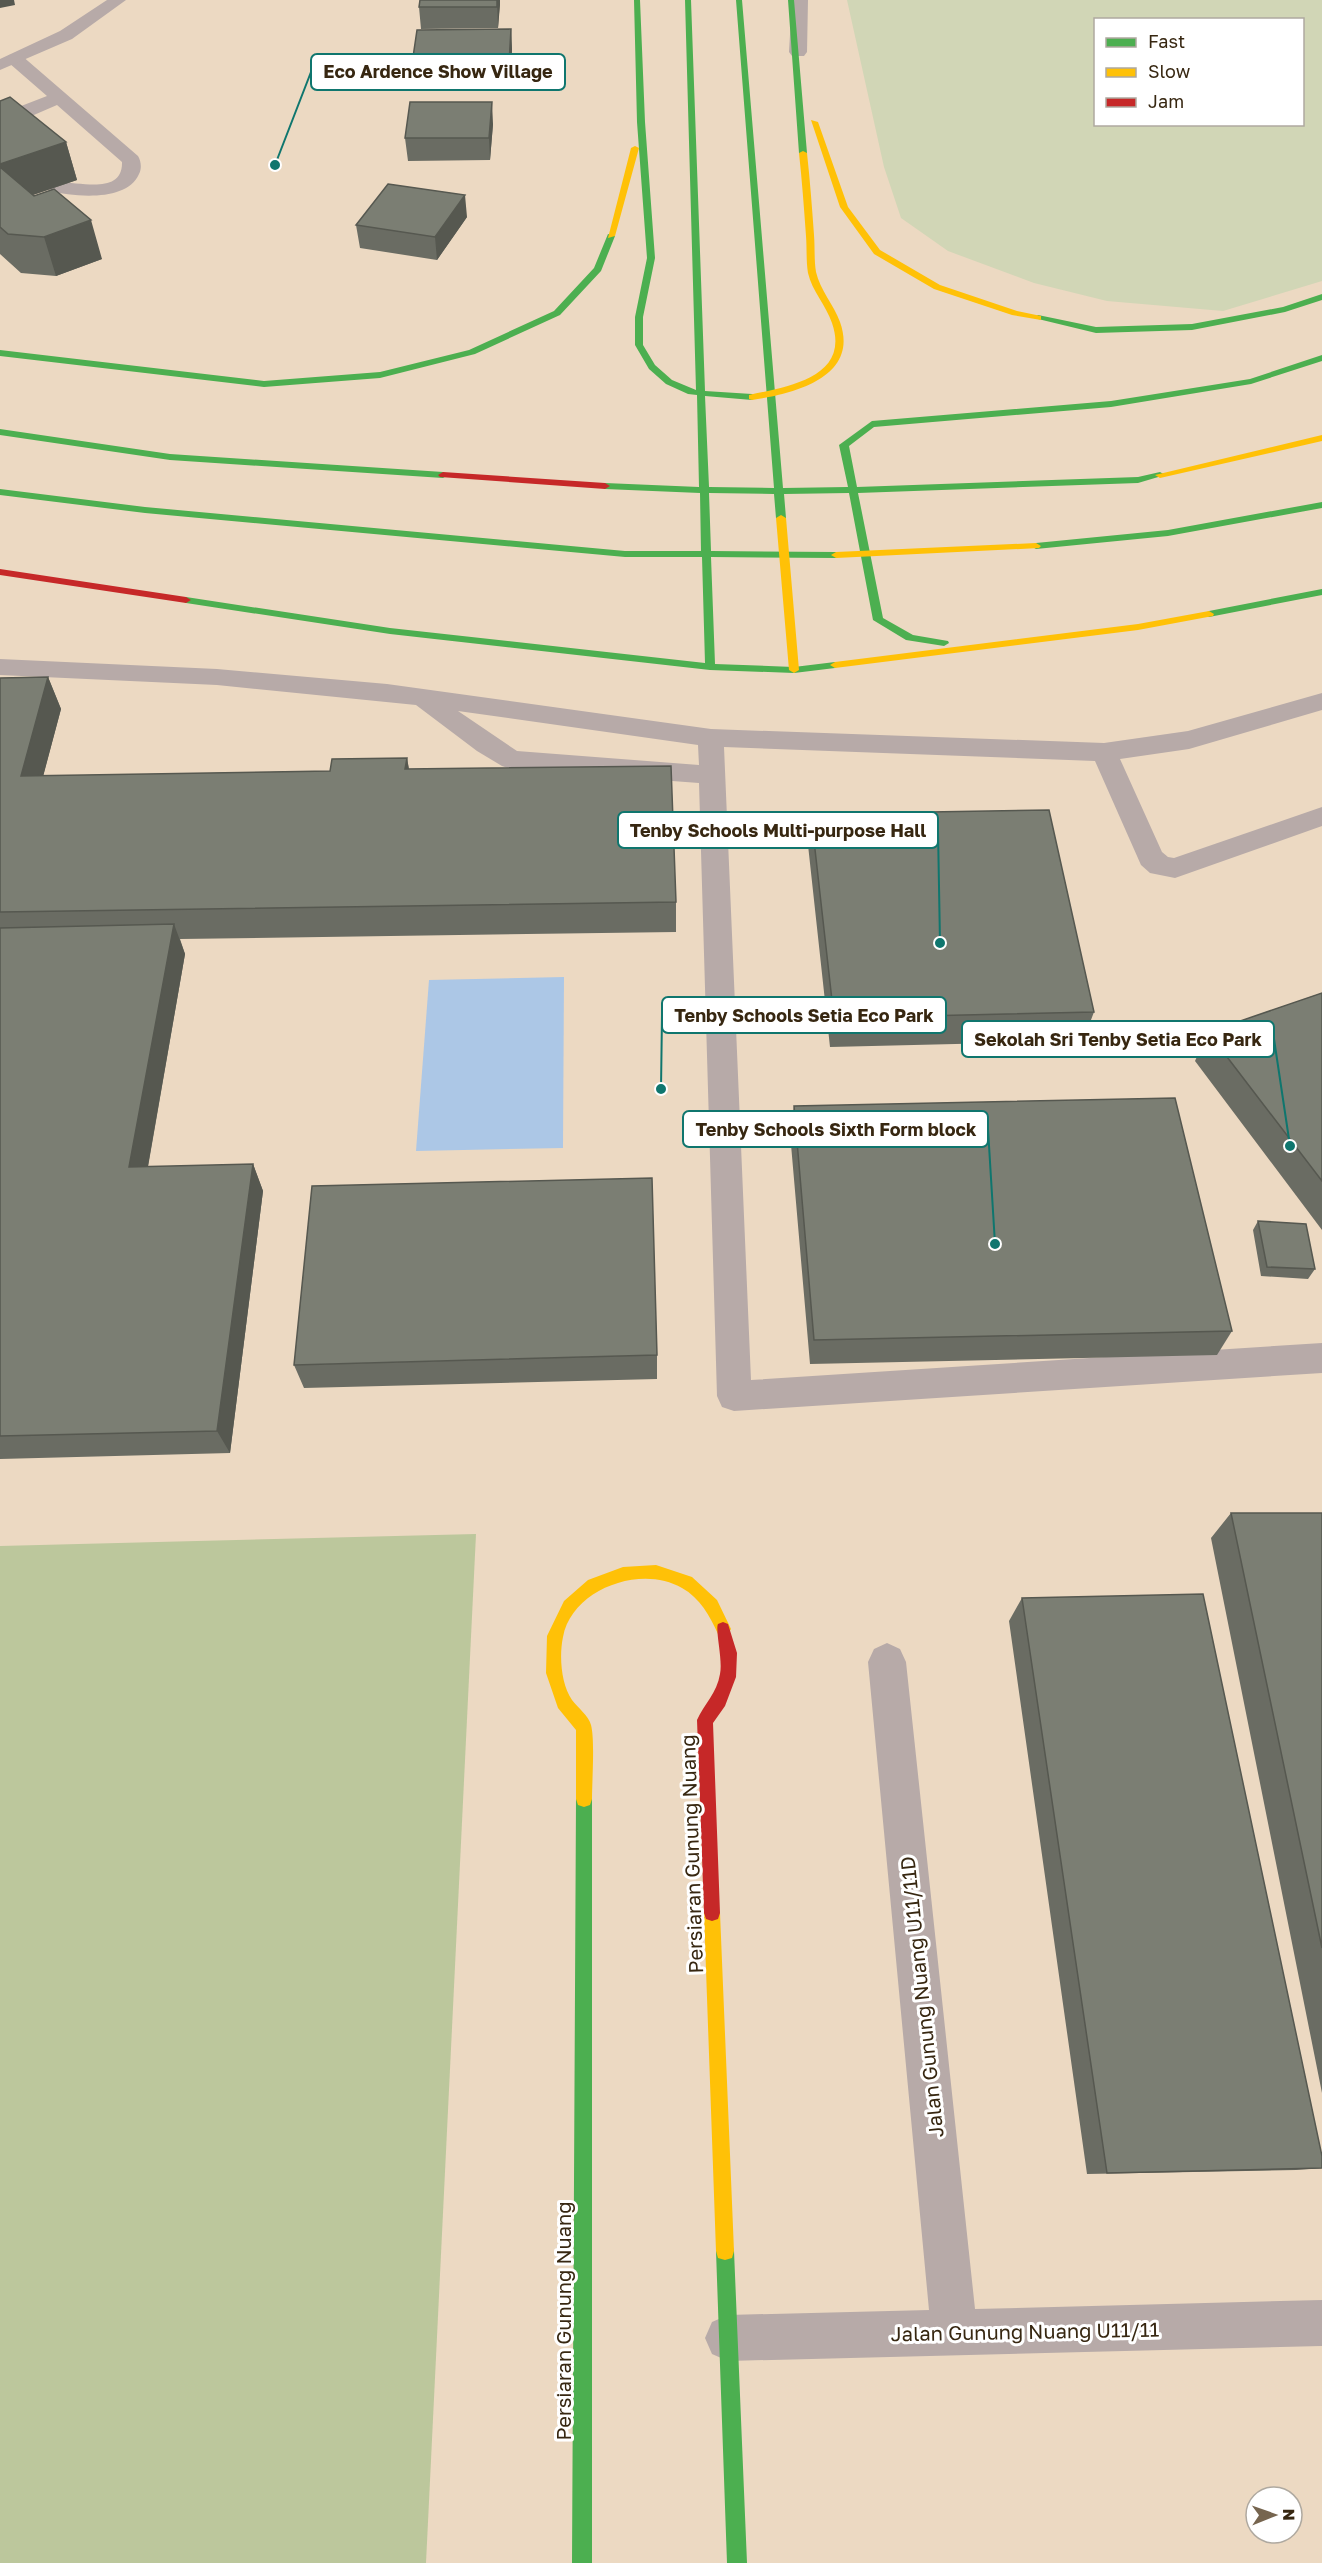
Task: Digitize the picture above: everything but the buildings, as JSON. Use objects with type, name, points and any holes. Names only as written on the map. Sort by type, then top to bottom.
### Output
[{"type":"main road","points":[[637,0],[641,122],[651,258],[639,317],[639,345],[652,367],[669,382],[684,389],[711,394],[751,396],[777,394],[801,386],[820,376],[831,366],[837,353],[838,331],[813,275],[791,0]]},
{"type":"main road","points":[[688,0],[710,667]]},
{"type":"main road","points":[[739,0],[766,355],[794,670]]},
{"type":"main road","points":[[798,68],[823,152],[844,207],[877,252],[937,287],[1015,313],[1096,330],[1192,327],[1285,309],[1322,297]]},
{"type":"main road","points":[[0,353],[264,384],[380,375],[472,352],[557,313],[598,269],[615,226],[641,122]]},
{"type":"main road","points":[[979,647],[910,638],[878,620],[844,445],[872,424],[1111,404],[1251,381],[1322,358]]},
{"type":"main road","points":[[0,432],[170,457],[656,489],[895,490],[1138,480],[1322,438]]},
{"type":"main road","points":[[0,492],[145,510],[625,554],[787,556],[1022,548],[1168,533],[1322,506]]},
{"type":"main road","points":[[0,572],[390,631],[710,667],[794,670],[1138,627],[1322,592]]},
{"type":"main road","name":"Persiaran Gunung Nuang","points":[[582,2563],[584,1727],[573,1717],[557,1690],[552,1660],[557,1629],[572,1602],[596,1582],[624,1572],[654,1571],[683,1580],[707,1598],[724,1623],[731,1654],[728,1684],[714,1712],[705,1720],[736,2563]]},
{"type":"street","points":[[57,188],[87,191],[113,188],[123,181],[133,167],[131,160],[58,99],[8,62],[66,35],[118,0]]},
{"type":"street","points":[[798,68],[800,0]]},
{"type":"street","points":[[2,141],[0,133],[3,125],[11,117],[24,110],[58,99]]},
{"type":"street","points":[[0,668],[217,676],[422,697],[711,738],[1104,752],[1189,740],[1322,701]]},
{"type":"street","points":[[422,697],[486,745],[511,760],[713,775]]},
{"type":"street","points":[[711,738],[734,1396],[1322,1358]]},
{"type":"street","points":[[1104,752],[1150,858],[1160,866],[1175,868],[1322,816]]},
{"type":"street","name":"Jalan Gunung Nuang U11/11D","points":[[887,1662],[954,2333]]},
{"type":"street","name":"Jalan Gunung Nuang U11/11","points":[[728,2338],[1322,2323]]},
{"type":"green space","points":[[847,0],[1322,0],[1322,281],[1223,311],[1107,301],[1034,283],[948,251],[901,218],[884,167]]},
{"type":"green space","points":[[476,1534],[426,2563],[0,2563],[0,1546]]},
{"type":"water","points":[[564,977],[563,1148],[416,1151],[429,980]]},
{"type":"traffic: fast","points":[[637,0],[641,122],[651,258],[639,317],[639,345],[652,367],[669,382],[691,392],[752,397]]},
{"type":"traffic: fast","points":[[688,0],[710,667]]},
{"type":"traffic: fast","points":[[739,0],[781,518]]},
{"type":"traffic: fast","points":[[791,0],[803,153]]},
{"type":"traffic: fast","points":[[0,353],[264,384],[380,375],[472,352],[557,313],[598,269],[611,236]]},
{"type":"traffic: fast","points":[[1038,318],[1096,330],[1192,327],[1285,309],[1322,297]]},
{"type":"traffic: fast","points":[[944,643],[910,638],[878,620],[844,445],[872,424],[1111,404],[1251,381],[1322,358]]},
{"type":"traffic: fast","points":[[0,432],[170,457],[443,475]]},
{"type":"traffic: fast","points":[[605,486],[738,491],[872,490],[1138,480],[1160,475]]},
{"type":"traffic: fast","points":[[0,492],[145,510],[625,554],[836,555]]},
{"type":"traffic: fast","points":[[1036,546],[1168,533],[1322,505]]},
{"type":"traffic: fast","points":[[1209,614],[1322,592]]},
{"type":"traffic: fast","points":[[186,600],[390,631],[710,667],[794,670],[835,665]]},
{"type":"traffic: fast","points":[[582,2563],[584,1799]]},
{"type":"traffic: fast","points":[[725,2251],[737,2563]]},
{"type":"traffic: slow","points":[[814,122],[844,207],[877,252],[937,287],[1015,313],[1038,318]]},
{"type":"traffic: slow","points":[[611,236],[635,148]]},
{"type":"traffic: slow","points":[[752,397],[782,392],[812,380],[825,372],[834,361],[839,347],[836,323],[812,272],[803,153]]},
{"type":"traffic: slow","points":[[1160,475],[1322,438]]},
{"type":"traffic: slow","points":[[781,518],[794,670]]},
{"type":"traffic: slow","points":[[836,555],[1036,546]]},
{"type":"traffic: slow","points":[[835,665],[1138,627],[1209,614]]},
{"type":"traffic: slow","points":[[584,1799],[584,1727],[564,1702],[554,1673],[555,1636],[569,1606],[593,1585],[623,1574],[656,1572],[687,1582],[712,1605],[723,1629]]},
{"type":"traffic: slow","points":[[712,1913],[725,2251]]},
{"type":"traffic: jam","points":[[443,475],[605,486]]},
{"type":"traffic: jam","points":[[0,572],[186,600]]},
{"type":"traffic: jam","points":[[712,1913],[705,1720],[719,1700],[728,1677],[729,1653],[723,1629]]},
{"type":"place","name":"Eco Ardence Show Village","points":[[275,165]]},
{"type":"place","name":"Tenby Schools Multi-purpose Hall","points":[[940,943]]},
{"type":"place","name":"Tenby Schools Setia Eco Park","points":[[661,1089]]},
{"type":"place","name":"Sekolah Sri Tenby Setia Eco Park","points":[[1290,1146]]},
{"type":"place","name":"Tenby Schools Sixth Form block","points":[[995,1244]]}]
